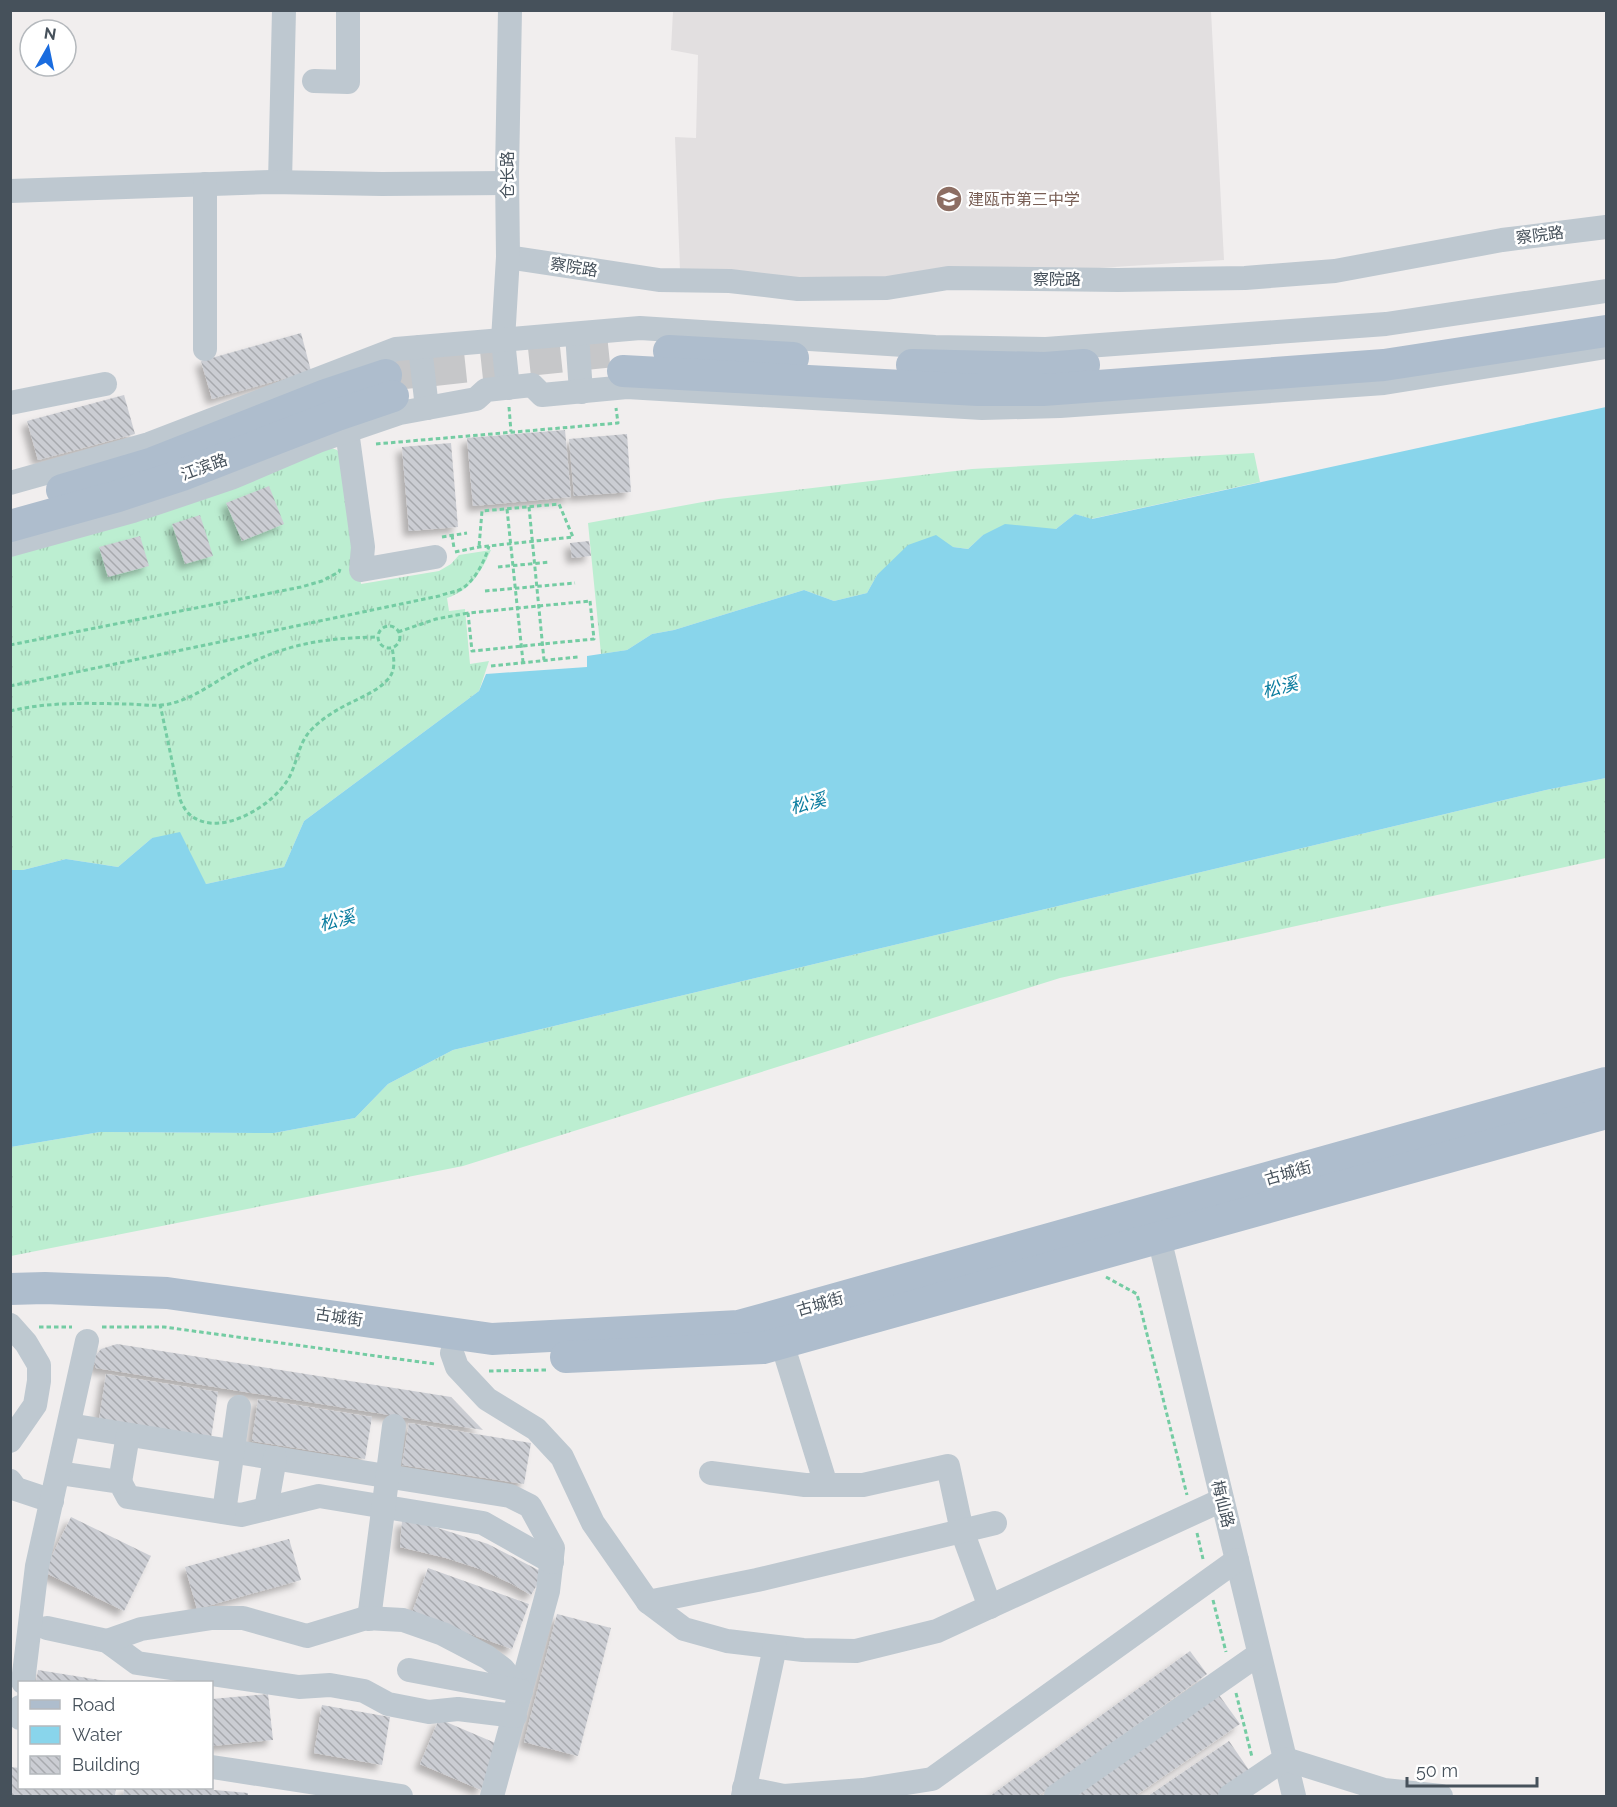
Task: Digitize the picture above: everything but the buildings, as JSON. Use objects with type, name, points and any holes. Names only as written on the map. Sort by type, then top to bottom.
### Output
[{"type":"main road","points":[[620,370],[641,350],[932,366],[1045,368],[1383,344],[1606,310]]},
{"type":"main road","points":[[620,370],[978,390],[1043,390],[1384,365],[1606,331]]},
{"type":"main road","name":"江滨路","points":[[10,503],[153,463],[326,395],[390,386],[337,415],[182,475],[118,496],[10,526]]},
{"type":"main road","name":"古城街","points":[[11,1321],[48,1308],[170,1313],[454,1360],[763,1348],[1606,1083]]},
{"type":"main road","name":"古城街","points":[[10,1289],[45,1288],[166,1293],[492,1339],[739,1326],[1606,1113]]},
{"type":"street","points":[[280,182],[284,10]]},
{"type":"street","points":[[314,81],[348,82],[348,10]]},
{"type":"street","name":"仓长路","points":[[508,388],[503,340],[508,257],[510,10]]},
{"type":"street","points":[[10,191],[280,182],[507,183]]},
{"type":"street","points":[[205,184],[205,349]]},
{"type":"street","name":"察院路","points":[[508,257],[659,280],[730,281],[798,289],[887,288],[948,278],[1106,280],[1222,278],[1335,271],[1502,240],[1606,227]]},
{"type":"street","points":[[10,483],[149,444],[396,349],[640,328],[935,347],[1046,349],[1386,324],[1606,291]]},
{"type":"street","points":[[577,334],[581,392]]},
{"type":"street","points":[[420,347],[427,408]]},
{"type":"street","points":[[10,544],[144,507],[231,478],[318,441],[400,413],[476,399],[486,390],[532,385],[542,395],[581,392],[620,370],[627,387],[982,408],[1060,406],[1384,383],[1606,347]]},
{"type":"street","points":[[10,403],[105,384]]},
{"type":"street","points":[[347,431],[363,547],[361,570],[444,548]]},
{"type":"street","name":"梅仙路","points":[[1148,1227],[1207,1507],[1278,1797]]},
{"type":"street","points":[[10,1441],[35,1405],[39,1381],[39,1365],[11,1321]]},
{"type":"street","points":[[22,1681],[37,1566],[88,1332]]},
{"type":"street","points":[[782,1343],[826,1485]]},
{"type":"street","points":[[454,1360],[487,1399],[536,1429],[562,1457],[593,1523],[648,1602],[684,1629],[727,1641],[803,1650],[856,1651],[937,1631],[1207,1507]]},
{"type":"street","points":[[224,1512],[239,1407]]},
{"type":"street","points":[[69,1425],[488,1492],[510,1496],[530,1506],[553,1548],[552,1562],[548,1591],[492,1797]]},
{"type":"street","points":[[369,1619],[394,1426]]},
{"type":"street","points":[[128,1435],[120,1482],[128,1497],[241,1515],[319,1496],[483,1523],[552,1562]]},
{"type":"street","points":[[266,1509],[275,1458]]},
{"type":"street","points":[[711,1473],[805,1485],[863,1485],[948,1466],[962,1531],[990,1607]]},
{"type":"street","points":[[330,1498],[334,1468]]},
{"type":"street","points":[[59,1473],[120,1482]]},
{"type":"street","points":[[10,1481],[16,1489],[52,1501]]},
{"type":"street","points":[[483,1523],[488,1492]]},
{"type":"street","points":[[648,1602],[757,1580],[995,1523]]},
{"type":"street","points":[[775,1647],[744,1792],[784,1796],[863,1790],[935,1788],[1223,1570]]},
{"type":"street","points":[[33,1594],[47,1628]]},
{"type":"street","points":[[107,1641],[141,1629],[212,1618],[243,1618],[307,1636],[369,1619],[403,1620],[443,1634],[495,1663],[521,1691]]},
{"type":"street","points":[[47,1628],[107,1641],[137,1663],[299,1687],[330,1685],[364,1691],[388,1704],[429,1712],[458,1709],[515,1716]]},
{"type":"street","points":[[26,1658],[47,1628]]},
{"type":"street","points":[[1056,1797],[1246,1664]]},
{"type":"street","points":[[409,1670],[521,1691]]},
{"type":"street","points":[[213,1767],[401,1797]]},
{"type":"street","points":[[1230,1797],[1271,1769],[1384,1791],[1441,1797]]},
{"type":"street","name":"梅仙路","points":[[1271,1769],[1294,1797]]},
{"type":"path","points":[[375,445],[618,423],[620,370]]},
{"type":"path","points":[[444,548],[479,547],[573,537],[559,504],[482,511],[479,547]]},
{"type":"path","points":[[529,507],[543,660]]},
{"type":"path","points":[[507,509],[523,662]]},
{"type":"path","points":[[452,535],[467,533]]},
{"type":"path","points":[[444,548],[452,535]]},
{"type":"path","points":[[452,535],[454,542]]},
{"type":"path","points":[[10,686],[440,596],[463,589],[476,573],[489,546]]},
{"type":"path","points":[[498,567],[550,562]]},
{"type":"path","points":[[10,645],[301,587],[322,581],[339,572],[343,564]]},
{"type":"path","points":[[485,591],[574,583]]},
{"type":"path","points":[[398,632],[436,619],[468,613],[591,601],[594,639],[472,651],[468,613]]},
{"type":"path","points":[[388,626],[398,632],[400,638],[398,643],[392,647],[385,647],[378,638],[380,631],[388,626]]},
{"type":"path","points":[[10,711],[70,704],[168,704],[200,692],[239,668],[270,653],[316,641],[378,638]]},
{"type":"path","points":[[160,704],[184,809],[192,817],[218,824],[234,820],[256,809],[275,795],[288,780],[302,741],[312,728],[336,710],[388,680],[393,671],[392,647]]},
{"type":"path","points":[[491,666],[578,657]]},
{"type":"path","points":[[1099,1274],[1137,1294],[1207,1507],[1271,1769]]},
{"type":"path","points":[[11,1321],[88,1332],[164,1327],[454,1360],[493,1372],[552,1370]]},
{"type":"shaded area","name":"建瓯市第三中学","points":[[673,11],[1211,11],[1224,260],[881,280],[799,280],[680,271],[675,137],[696,138],[698,55],[671,50]]},
{"type":"green space","points":[[324,445],[337,450],[347,462],[361,584],[439,571],[451,564],[459,555],[491,550],[469,585],[447,598],[449,611],[465,609],[470,664],[489,661],[479,691],[304,821],[284,867],[206,884],[152,838],[118,867],[66,859],[23,870],[11,870],[11,548]]},
{"type":"green space","points":[[1254,453],[1260,482],[1091,519],[1075,514],[1056,529],[983,535],[968,549],[953,547],[877,575],[867,593],[834,601],[804,590],[674,630],[652,634],[627,650],[601,654],[588,523],[719,499],[972,469]]},
{"type":"green space","points":[[1606,778],[1606,858],[1060,978],[463,1166],[11,1256],[11,1147],[100,1132],[274,1133],[355,1118],[388,1084],[453,1050],[1546,790]]},
{"type":"water","name":"松溪","points":[[1606,407],[1606,778],[1546,790],[453,1050],[388,1084],[355,1118],[274,1133],[100,1132],[11,1147],[11,870],[23,870],[66,859],[118,867],[152,838],[180,832],[206,884],[284,867],[304,821],[479,691],[486,674],[587,667],[587,656],[627,650],[652,634],[674,630],[804,590],[834,601],[867,593],[877,575],[908,545],[936,535],[953,547],[968,549],[983,535],[1005,524],[1056,529],[1075,514],[1092,519]]},
{"type":"tunnel","points":[[386,375],[623,350]]},
{"type":"place","name":"建瓯市第三中学","points":[[949,199]]}]
